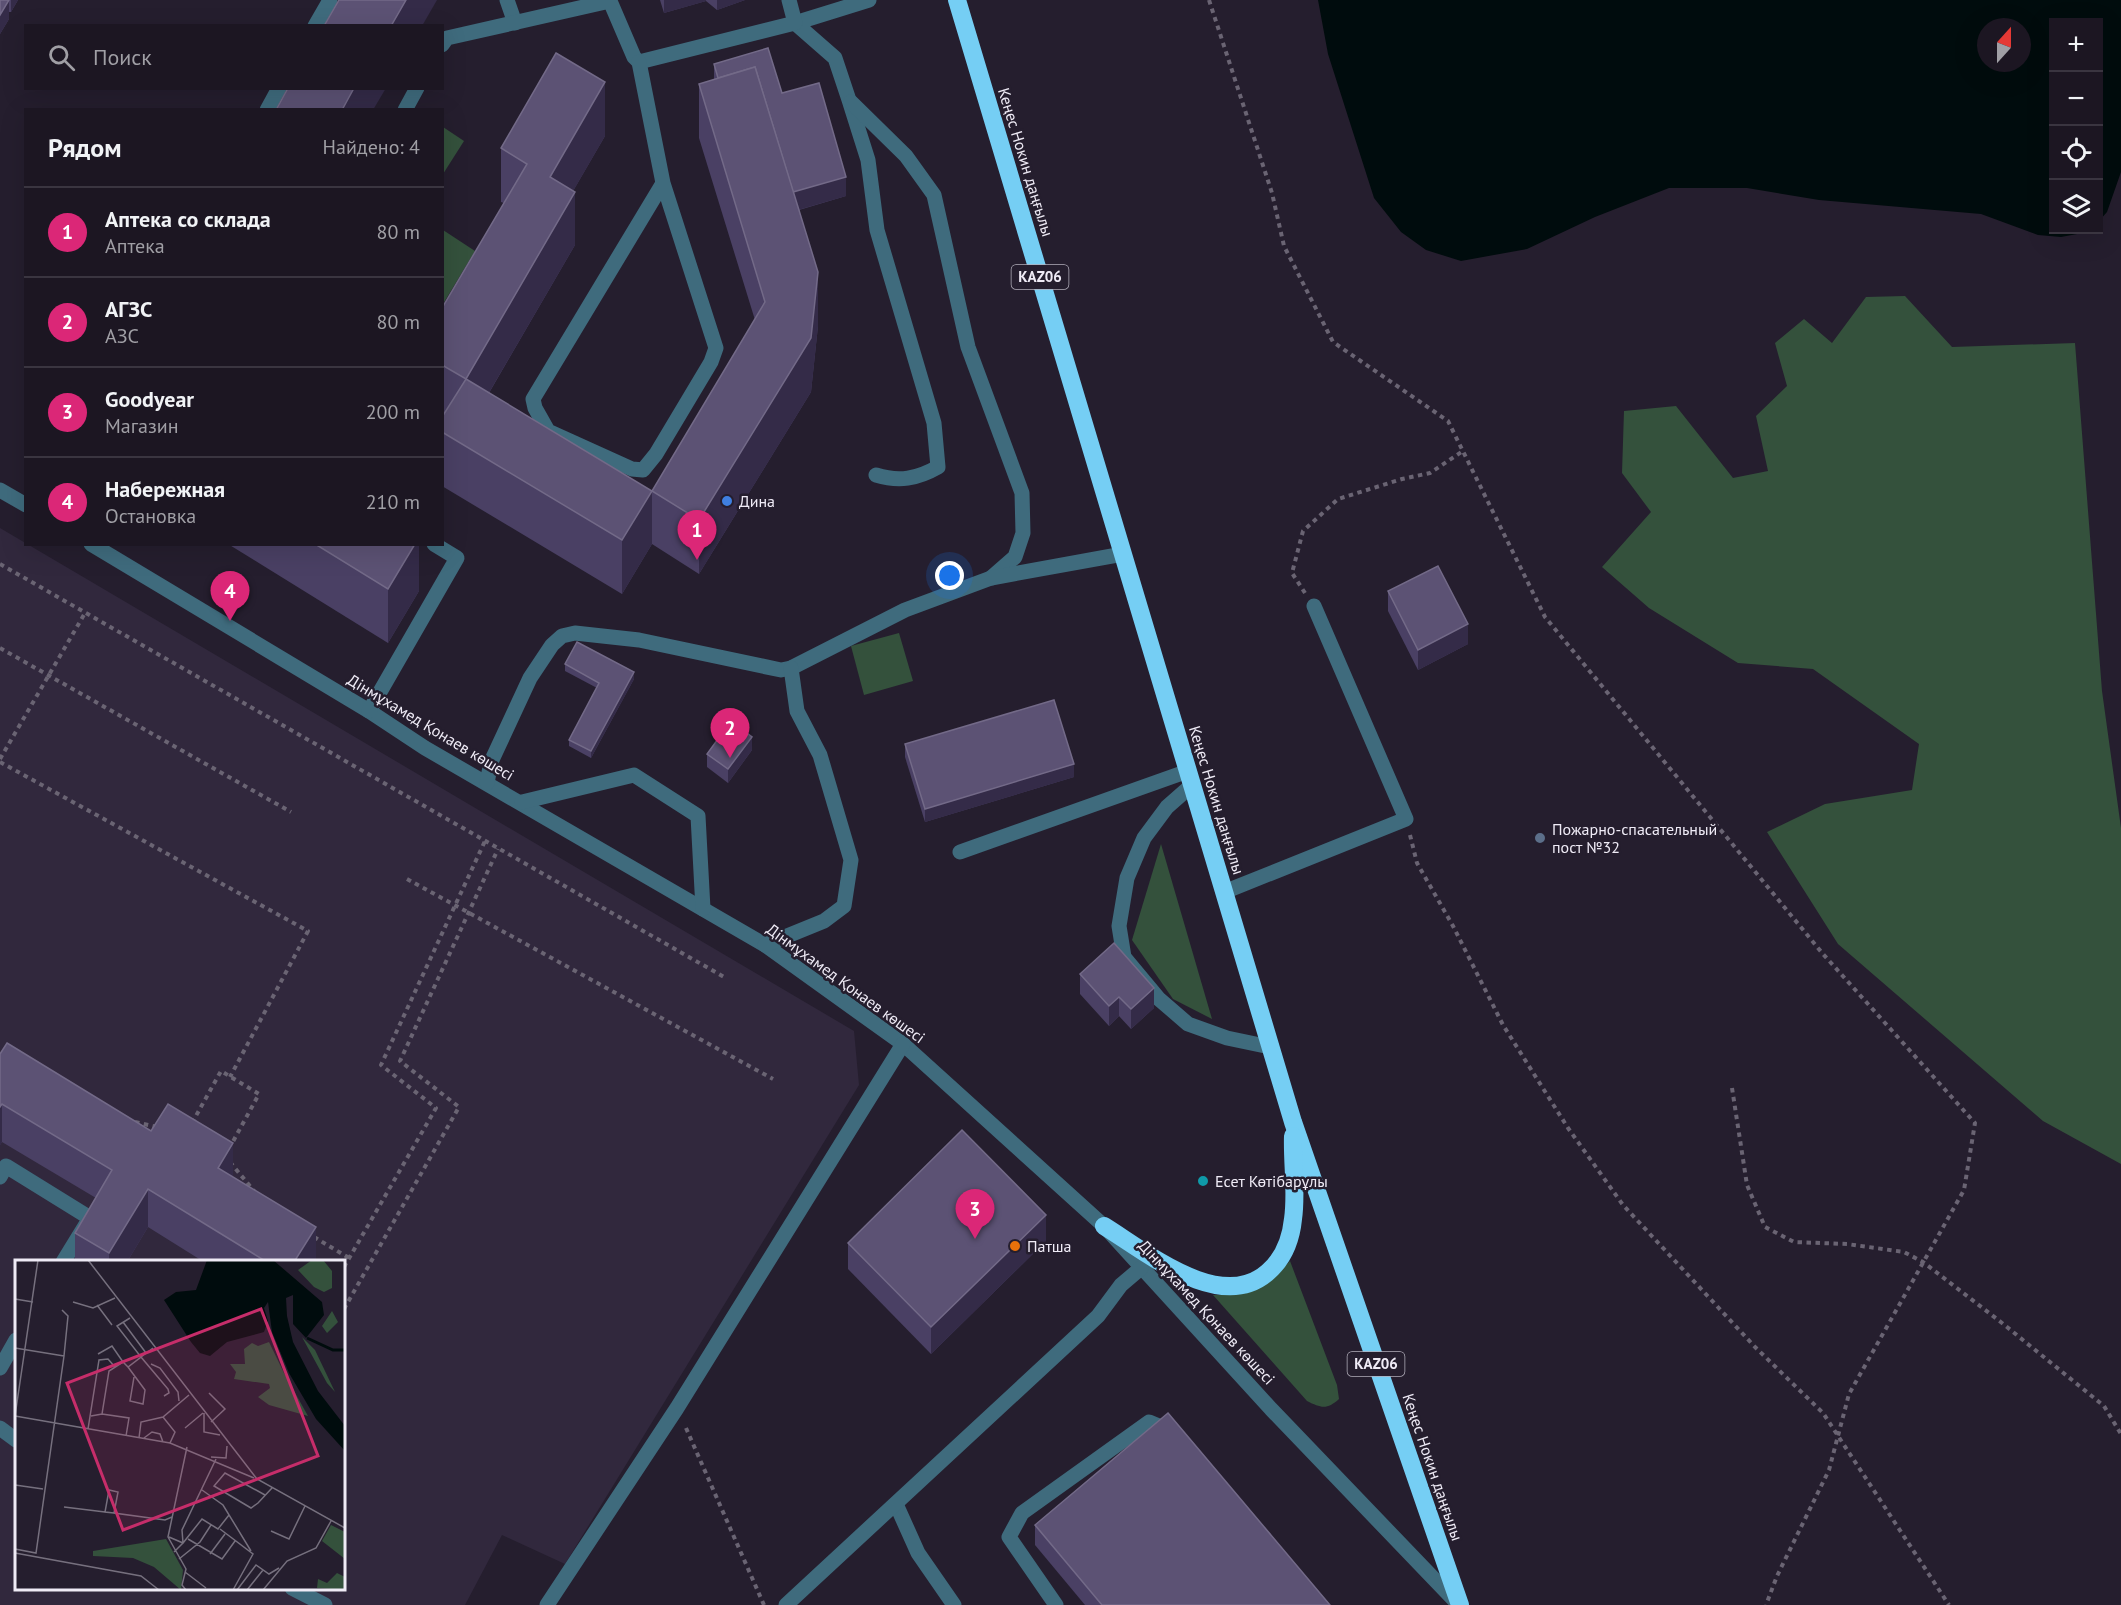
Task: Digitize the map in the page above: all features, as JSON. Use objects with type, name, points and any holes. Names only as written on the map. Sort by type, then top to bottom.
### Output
[{"type":"highway","name":"Кеңес Нокин даңғылы","points":[[957,0],[1293,1122],[1459,1605]]},
{"type":"highway","points":[[1104,1226],[1194,1280],[1241,1287],[1252,1283],[1262,1277],[1280,1259],[1291,1232],[1294,1217],[1293,1122]]},
{"type":"street","points":[[316,24],[330,0]]},
{"type":"street","points":[[507,0],[515,22]]},
{"type":"street","points":[[444,42],[447,38],[610,0],[634,57],[639,63],[663,183],[716,348],[705,372],[656,454],[643,470],[632,469],[548,431],[535,408],[533,399],[663,183]]},
{"type":"street","points":[[789,0],[795,22],[835,58],[868,160],[877,230],[934,423],[938,467],[924,475],[893,480],[876,475]]},
{"type":"street","points":[[639,63],[795,22],[867,0]]},
{"type":"street","points":[[268,108],[278,90]]},
{"type":"street","points":[[406,108],[416,90]]},
{"type":"street","points":[[849,100],[906,156],[934,195],[968,347],[1022,493],[1023,533],[1016,557],[991,578]]},
{"type":"street","points":[[0,490],[24,504]]},
{"type":"street","name":"Дінмұхамед Қонаев көшесі","points":[[94,546],[425,747],[765,945],[903,1044],[1104,1226],[1272,1409],[1459,1605]]},
{"type":"street","points":[[369,711],[457,558],[437,546]]},
{"type":"street","points":[[487,783],[491,762],[530,678],[552,645],[562,636],[575,633],[639,640],[781,670],[792,668],[905,610],[991,578],[1123,554]]},
{"type":"street","points":[[1224,892],[1406,819],[1314,606]]},
{"type":"street","points":[[765,945],[824,921],[844,906],[851,860],[820,755],[797,711],[792,668]]},
{"type":"street","points":[[522,802],[634,775],[698,816],[703,909]]},
{"type":"street","points":[[960,852],[1190,778]]},
{"type":"street","points":[[1190,778],[1144,838],[1127,878],[1119,926],[1124,957],[1159,999],[1188,1024],[1227,1038],[1270,1047]]},
{"type":"street","points":[[547,1605],[677,1408],[903,1044]]},
{"type":"street","points":[[0,1177],[6,1166],[90,1218],[64,1260]]},
{"type":"street","points":[[786,1605],[1098,1316],[1121,1285],[1141,1268]]},
{"type":"street","points":[[0,1368],[15,1342]]},
{"type":"street","points":[[1056,1605],[1009,1537],[1022,1513],[1149,1422],[1175,1433],[1182,1441]]},
{"type":"street","points":[[0,1428],[15,1439]]},
{"type":"street","points":[[896,1504],[918,1553],[954,1605]]},
{"type":"street","points":[[296,1590],[325,1605]]},
{"type":"path","points":[[1209,0],[1272,193],[1284,246],[1333,342],[1448,421],[1545,617],[1823,954],[1975,1123],[1964,1190],[1849,1394],[1829,1470],[1777,1576],[1766,1605]]},
{"type":"path","points":[[1314,606],[1292,573],[1303,531],[1338,499],[1402,479],[1430,473],[1463,451]]},
{"type":"path","points":[[0,564],[724,977]]},
{"type":"path","points":[[85,613],[0,760],[308,932],[230,1077]]},
{"type":"path","points":[[0,648],[291,812]]},
{"type":"path","points":[[1406,819],[1417,863],[1453,926],[1503,1025],[1568,1128],[1623,1205],[1755,1347],[1823,1413],[1949,1605]]},
{"type":"path","points":[[345,1265],[436,1108],[381,1065],[485,841]]},
{"type":"path","points":[[345,1307],[459,1107],[400,1061],[498,849]]},
{"type":"path","points":[[407,879],[773,1079]]},
{"type":"path","points":[[192,1123],[221,1071],[259,1094],[225,1156],[256,1193]]},
{"type":"path","points":[[1732,1088],[1747,1185],[1765,1227],[1794,1242],[1847,1244],[1904,1252],[1923,1262],[2104,1406],[2121,1434]]},
{"type":"path","points":[[127,1118],[137,1123],[167,1130]]},
{"type":"path","points":[[310,1234],[349,1258]]},
{"type":"path","points":[[677,1408],[764,1605]]},
{"type":"shaded area","points":[[1318,0],[2121,0],[2121,172],[2107,212],[2103,216],[2103,18],[2049,18],[2049,234],[2077,234],[2061,237],[2038,235],[1981,214],[1819,200],[1747,188],[1669,188],[1595,217],[1527,249],[1461,261],[1426,250],[1401,232],[1374,198],[1328,54]]},
{"type":"shaded area","points":[[0,528],[24,542],[24,546],[31,546],[854,1031],[859,1085],[565,1564],[502,1535],[465,1605],[0,1605]]},
{"type":"green space","points":[[444,128],[464,141],[444,172]]},
{"type":"green space","points":[[444,231],[475,251],[444,302]]},
{"type":"green space","points":[[1905,296],[1952,347],[2075,343],[2102,691],[2121,828],[2121,1164],[2043,1121],[1838,944],[1767,832],[1825,804],[1912,790],[1919,744],[1813,669],[1738,663],[1649,608],[1602,567],[1651,512],[1622,473],[1624,411],[1676,406],[1733,478],[1768,471],[1756,416],[1787,386],[1775,343],[1804,319],[1832,343],[1866,297]]},
{"type":"green space","points":[[899,633],[913,681],[864,695],[851,646]]},
{"type":"green space","points":[[1161,844],[1212,1019],[1173,999],[1132,940]]},
{"type":"green space","points":[[1290,1261],[1337,1385],[1339,1399],[1331,1405],[1320,1406],[1307,1401],[1213,1295],[1236,1294],[1278,1273]]},
{"type":"building","points":[[0,0],[9,0],[0,15]]},
{"type":"building","points":[[339,0],[406,0],[392,24],[325,24]]},
{"type":"building","points":[[768,48],[782,93],[819,83],[846,177],[793,192],[755,67],[718,78],[714,64]]},
{"type":"building","points":[[556,53],[605,82],[550,177],[575,192],[466,379],[444,366],[444,305],[527,164],[501,148]]},
{"type":"building","points":[[755,67],[818,272],[811,338],[699,520],[652,491],[765,302],[699,84]]},
{"type":"building","points":[[287,90],[353,90],[343,108],[277,108]]},
{"type":"building","points":[[466,379],[652,491],[622,540],[444,433],[444,414]]},
{"type":"building","points":[[318,546],[414,546],[388,589]]},
{"type":"building","points":[[1438,566],[1468,624],[1418,650],[1388,591]]},
{"type":"building","points":[[577,642],[634,672],[591,751],[569,740],[599,683],[565,664]]},
{"type":"building","points":[[1054,700],[1074,764],[925,809],[905,744]]},
{"type":"building","points":[[731,721],[752,737],[728,769],[707,754]]},
{"type":"building","points":[[1114,943],[1154,988],[1131,1009],[1119,997],[1109,1006],[1080,974]]},
{"type":"building","points":[[7,1043],[151,1131],[168,1104],[233,1143],[218,1168],[316,1227],[295,1260],[264,1260],[148,1189],[109,1253],[75,1233],[112,1170],[2,1104],[0,1107],[0,1054]]},
{"type":"building","points":[[962,1130],[1046,1215],[931,1327],[848,1243]]},
{"type":"building","points":[[1168,1413],[1330,1605],[1102,1605],[1035,1525]]},
{"type":"place","name":"Дина","points":[[727,501]]},
{"type":"place","name":"Аптека со склада","points":[[697,560]]},
{"type":"place","name":"Набережная","points":[[230,621]]},
{"type":"place","name":"АГЗС","points":[[730,758]]},
{"type":"place","name":"Пожарно-спасательный пост №32","points":[[1540,838]]},
{"type":"place","name":"Есет Көтібарұлы","points":[[1203,1181]]},
{"type":"place","name":"Goodyear","points":[[975,1239]]},
{"type":"place","name":"Патша","points":[[1015,1246]]}]
